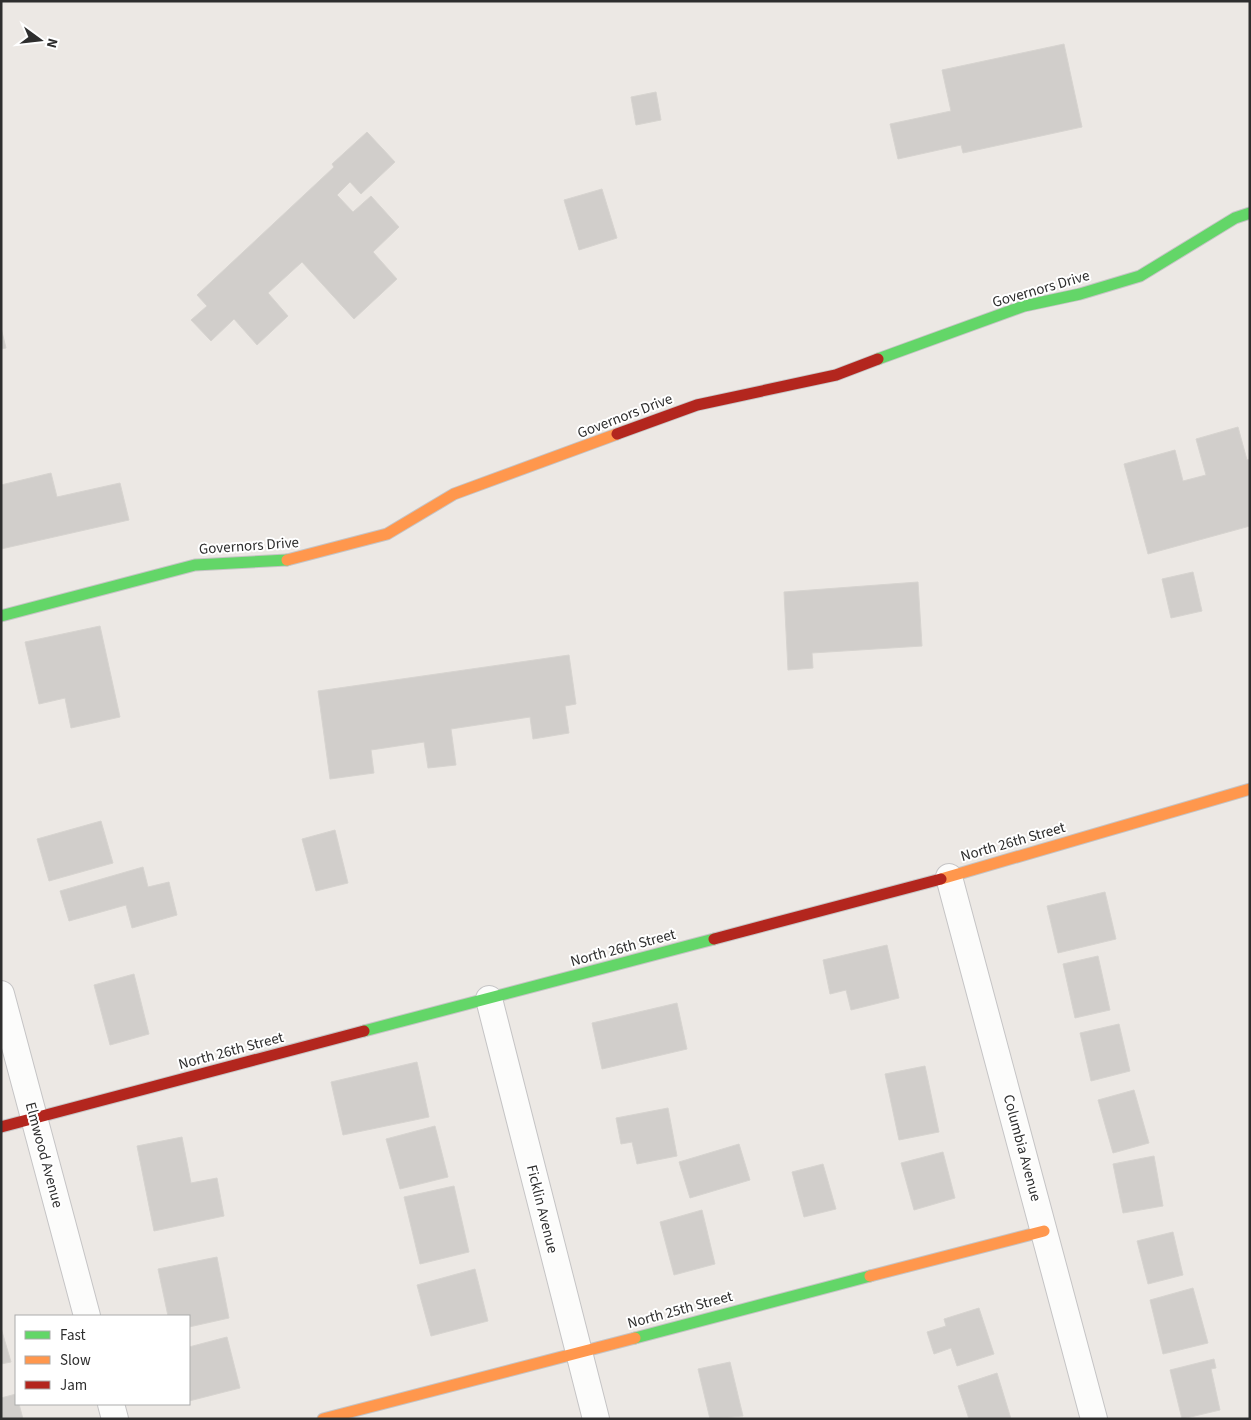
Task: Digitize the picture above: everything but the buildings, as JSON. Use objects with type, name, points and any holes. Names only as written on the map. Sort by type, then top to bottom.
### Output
[{"type":"street","name":"Governors Drive","points":[[1,616],[195,565],[295,560],[387,534],[454,494],[697,405],[836,375],[1024,306],[1080,294],[1140,276],[1236,218],[1250,212]]},
{"type":"street","name":"North 26th Street","points":[[1,1127],[949,877],[1250,789]]},
{"type":"street","name":"Columbia Avenue","points":[[949,877],[1094,1419]]},
{"type":"street","name":"Elmwood Avenue","points":[[1,994],[88,1315]]},
{"type":"street","name":"Ficklin Avenue","points":[[489,999],[596,1419]]},
{"type":"street","name":"North 25th Street","points":[[324,1419],[1044,1231]]},
{"type":"street","points":[[111,1405],[115,1419]]},
{"type":"traffic: fast","points":[[878,359],[1024,306],[1080,294],[1140,276],[1235,218],[1250,213]]},
{"type":"traffic: fast","points":[[1,616],[195,565],[287,560]]},
{"type":"traffic: fast","points":[[364,1031],[714,939]]},
{"type":"traffic: fast","points":[[635,1338],[870,1276]]},
{"type":"traffic: slow","points":[[287,560],[387,534],[454,494],[617,434]]},
{"type":"traffic: slow","points":[[941,879],[1250,789]]},
{"type":"traffic: slow","points":[[870,1276],[1044,1231]]},
{"type":"traffic: slow","points":[[323,1419],[635,1338]]},
{"type":"traffic: jam","points":[[617,434],[697,405],[836,375],[878,359]]},
{"type":"traffic: jam","points":[[714,939],[941,879]]},
{"type":"traffic: jam","points":[[1,1127],[364,1031]]}]
